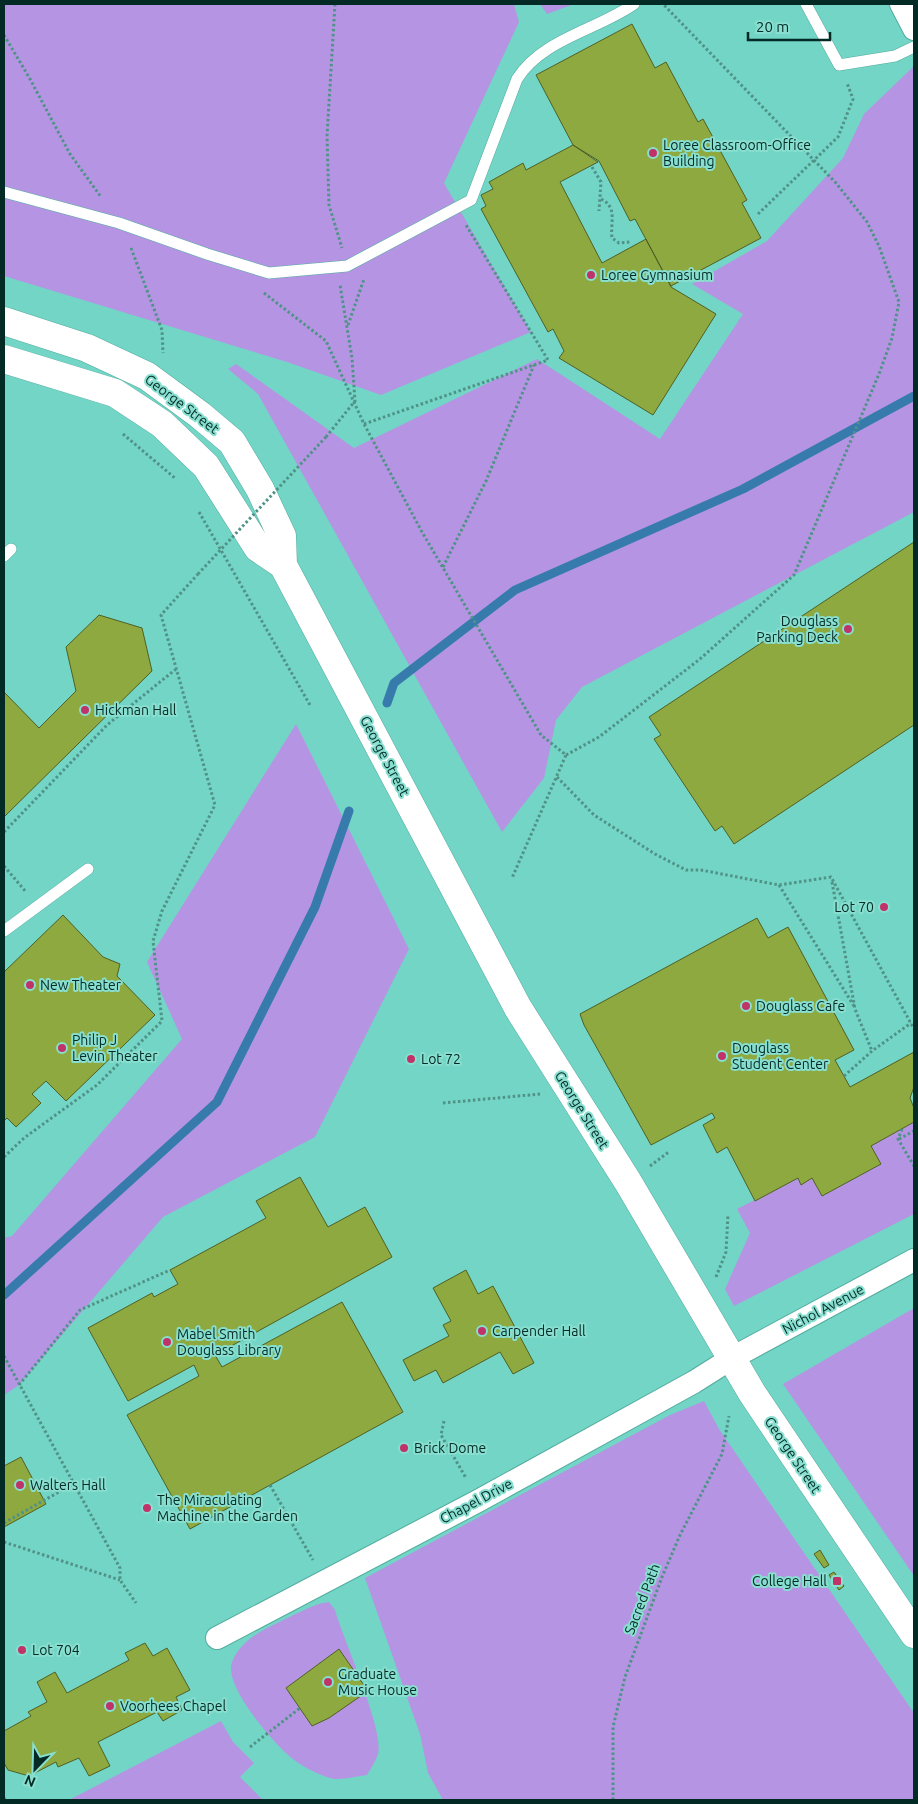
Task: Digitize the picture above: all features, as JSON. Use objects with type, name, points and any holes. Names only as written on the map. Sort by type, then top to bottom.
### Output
[{"type":"street","points":[[901,4],[914,28]]},
{"type":"street","name":"George Street","points":[[4,321],[110,358],[147,376],[200,415],[232,442],[260,488],[282,536],[283,565],[518,1008],[628,1182],[752,1393],[914,1634]]},
{"type":"street","name":"George Street","points":[[4,359],[115,393],[162,424],[206,466],[258,548],[283,565]]},
{"type":"street","name":"Nichol Avenue","points":[[732,1358],[914,1260]]},
{"type":"street","name":"Chapel Drive","points":[[217,1638],[478,1501],[694,1382],[732,1358]]},
{"type":"lane","points":[[4,192],[120,223],[269,273],[342,266],[374,253],[471,200],[516,79],[526,65],[556,44],[596,26],[634,4]]},
{"type":"lane","points":[[806,4],[839,65],[895,56],[914,47]]},
{"type":"lane","points":[[4,931],[88,869]]},
{"type":"path","points":[[4,1157],[24,1138],[97,1085],[162,1021],[153,941],[162,911],[215,805],[160,615],[326,437],[355,401],[342,266],[329,206],[328,136],[335,4]]},
{"type":"path","points":[[512,878],[566,756],[599,737],[700,659],[794,575],[879,374],[892,338],[899,302],[879,246],[867,222],[815,161],[663,4]]},
{"type":"path","points":[[4,35],[70,154],[120,223],[140,269],[162,330],[164,389]]},
{"type":"path","points":[[758,214],[838,137],[853,99],[839,65]]},
{"type":"path","points":[[592,166],[601,182],[600,211]]},
{"type":"path","points":[[601,199],[607,202],[612,212],[612,238],[619,243],[630,242]]},
{"type":"path","points":[[364,424],[548,360],[457,209]]},
{"type":"path","points":[[348,326],[374,253]]},
{"type":"path","points":[[231,261],[265,293],[326,341],[364,424],[484,638],[541,735],[566,756]]},
{"type":"path","points":[[443,567],[486,481],[534,364]]},
{"type":"path","points":[[115,428],[178,480]]},
{"type":"path","points":[[194,503],[310,705]]},
{"type":"path","points":[[4,832],[107,725],[176,670]]},
{"type":"path","points":[[556,777],[594,815],[655,854],[686,870],[701,870],[779,885],[831,877]]},
{"type":"path","points":[[4,866],[38,905]]},
{"type":"path","points":[[831,877],[855,1009]]},
{"type":"path","points":[[831,877],[914,1029]]},
{"type":"path","points":[[779,885],[855,1009],[872,1051]]},
{"type":"path","points":[[844,1076],[872,1051],[911,1023]]},
{"type":"path","points":[[443,1103],[570,1091]]},
{"type":"path","points":[[898,1139],[902,1129]]},
{"type":"path","points":[[898,1139],[914,1131]]},
{"type":"path","points":[[898,1139],[914,1166]]},
{"type":"path","points":[[712,1284],[726,1252],[728,1214]]},
{"type":"path","points":[[19,1385],[80,1310],[170,1270]]},
{"type":"path","points":[[4,1356],[120,1568],[120,1580],[136,1603]]},
{"type":"path","name":"Sacred Path","points":[[613,1800],[613,1727],[626,1677],[662,1577],[722,1454],[729,1416]]},
{"type":"path","points":[[444,1421],[441,1436],[478,1501]]},
{"type":"path","points":[[4,1522],[73,1484]]},
{"type":"path","points":[[270,1485],[325,1582]]},
{"type":"path","points":[[4,1542],[120,1580]]},
{"type":"path","points":[[250,1747],[300,1708]]},
{"type":"shaded area","points":[[4,4],[914,4],[914,1800],[4,1800]]},
{"type":"shaded area","points":[[4,4],[514,4],[519,22],[444,183],[531,332],[381,395],[287,362],[4,276]]},
{"type":"shaded area","points":[[540,4],[574,4],[547,14]]},
{"type":"shaded area","points":[[914,66],[914,512],[582,687],[556,720],[544,778],[502,832],[258,394],[228,369],[236,364],[354,448],[537,359],[660,439],[743,314],[692,284],[767,241],[843,158],[864,114]]},
{"type":"shaded area","points":[[296,724],[409,949],[315,1137],[163,1217],[19,1385],[4,1395],[4,1238],[12,1236],[182,1039],[147,962]]},
{"type":"shaded area","points":[[914,1122],[914,1214],[734,1306],[725,1289],[750,1233],[737,1209],[798,1178],[801,1184],[812,1178],[822,1196],[880,1164],[871,1146]]},
{"type":"shaded area","points":[[914,1308],[914,1576],[783,1384]]},
{"type":"shaded area","points":[[704,1401],[719,1429],[914,1713],[914,1800],[443,1800],[428,1773],[420,1734],[365,1578],[670,1415]]},
{"type":"shaded area","points":[[329,1602],[335,1610],[370,1706],[378,1742],[377,1757],[367,1775],[343,1779],[334,1779],[318,1774],[287,1754],[270,1737],[250,1711],[241,1697],[231,1672],[232,1662],[236,1654],[252,1637],[305,1610]]},
{"type":"shaded area","points":[[221,1721],[233,1742],[254,1763],[240,1777],[263,1800],[69,1800]]},
{"type":"building","name":"Loree Classroom-Office Building","points":[[632,24],[655,68],[666,62],[698,122],[703,119],[747,200],[742,203],[761,238],[671,286],[635,219],[630,221],[599,161],[573,145],[536,75]]},
{"type":"building","name":"Loree Gymnasium","points":[[573,145],[598,162],[560,182],[602,263],[646,239],[671,287],[716,314],[653,415],[559,358],[564,351],[553,329],[548,332],[481,209],[486,206],[481,195],[493,189],[489,182],[523,163],[526,170]]},
{"type":"building","name":"Douglass Parking Deck","points":[[914,542],[914,725],[734,844],[722,826],[715,831],[654,739],[661,735],[649,717]]},
{"type":"building","name":"Hickman Hall","points":[[99,615],[142,628],[152,671],[4,817],[4,692],[39,728],[76,691],[66,647]]},
{"type":"building","name":"Philip J Levin Theater","points":[[63,915],[103,957],[120,964],[117,976],[155,1015],[66,1101],[46,1081],[32,1094],[41,1103],[16,1127],[7,1118],[4,1121],[4,972]]},
{"type":"building","name":"Douglass Student Center","points":[[757,918],[768,938],[788,927],[854,1050],[835,1060],[850,1087],[914,1052],[914,1087],[910,1098],[914,1108],[914,1122],[871,1146],[881,1164],[822,1196],[812,1178],[801,1185],[798,1178],[755,1201],[727,1147],[717,1153],[703,1125],[715,1118],[712,1113],[651,1145],[584,1025],[580,1014]]},
{"type":"building","name":"Mabel Smith Douglass Library","points":[[300,1177],[328,1227],[365,1207],[392,1257],[215,1355],[222,1367],[342,1302],[403,1412],[190,1529],[127,1415],[199,1376],[194,1365],[128,1401],[88,1328],[152,1293],[154,1297],[178,1284],[170,1270],[266,1218],[256,1201]]},
{"type":"building","name":"Carpender Hall","points":[[466,1270],[478,1294],[493,1286],[534,1363],[513,1374],[500,1352],[443,1383],[436,1370],[414,1381],[403,1360],[449,1336],[443,1325],[451,1321],[433,1288]]},
{"type":"building","name":"Walters Hall","points":[[21,1457],[46,1504],[4,1527],[4,1466]]},
{"type":"building","points":[[820,1550],[829,1565],[824,1568],[814,1554]]},
{"type":"building","points":[[834,1572],[844,1586],[839,1590],[829,1575]]},
{"type":"building","name":"Voorhees Chapel","points":[[145,1643],[153,1656],[167,1648],[190,1690],[176,1697],[182,1710],[163,1721],[157,1712],[98,1742],[110,1766],[89,1776],[79,1758],[58,1767],[56,1762],[29,1776],[8,1770],[4,1763],[4,1731],[31,1716],[28,1712],[47,1702],[37,1682],[55,1672],[67,1693],[129,1660],[125,1653]]},
{"type":"building","name":"Graduate Music House","points":[[339,1649],[368,1691],[329,1718],[312,1726],[286,1688]]},
{"type":"waterway","points":[[387,703],[394,683],[515,590],[743,489],[914,396]]},
{"type":"waterway","points":[[4,1295],[217,1102],[315,907],[349,811]]},
{"type":"place","name":"Loree Classroom-Office Building","points":[[653,153]]},
{"type":"place","name":"Loree Gymnasium","points":[[591,275]]},
{"type":"place","name":"Douglass Parking Deck","points":[[848,629]]},
{"type":"place","name":"Hickman Hall","points":[[85,710]]},
{"type":"place","name":"Lot 70","points":[[884,907]]},
{"type":"place","name":"New Theater","points":[[30,985]]},
{"type":"place","name":"Douglass Cafe","points":[[746,1006]]},
{"type":"place","name":"Philip J Levin Theater","points":[[62,1048]]},
{"type":"place","name":"Douglass Student Center","points":[[722,1056]]},
{"type":"place","name":"Lot 72","points":[[411,1059]]},
{"type":"place","name":"Carpender Hall","points":[[482,1331]]},
{"type":"place","name":"Mabel Smith Douglass Library","points":[[167,1342]]},
{"type":"place","name":"Brick Dome","points":[[404,1448]]},
{"type":"place","name":"Walters Hall","points":[[20,1485]]},
{"type":"place","name":"The Miraculating Machine in the Garden","points":[[147,1508]]},
{"type":"place","name":"College Hall","points":[[837,1581]]},
{"type":"place","name":"Lot 704","points":[[22,1650]]},
{"type":"place","name":"Graduate Music House","points":[[328,1682]]},
{"type":"place","name":"Voorhees Chapel","points":[[110,1706]]}]
